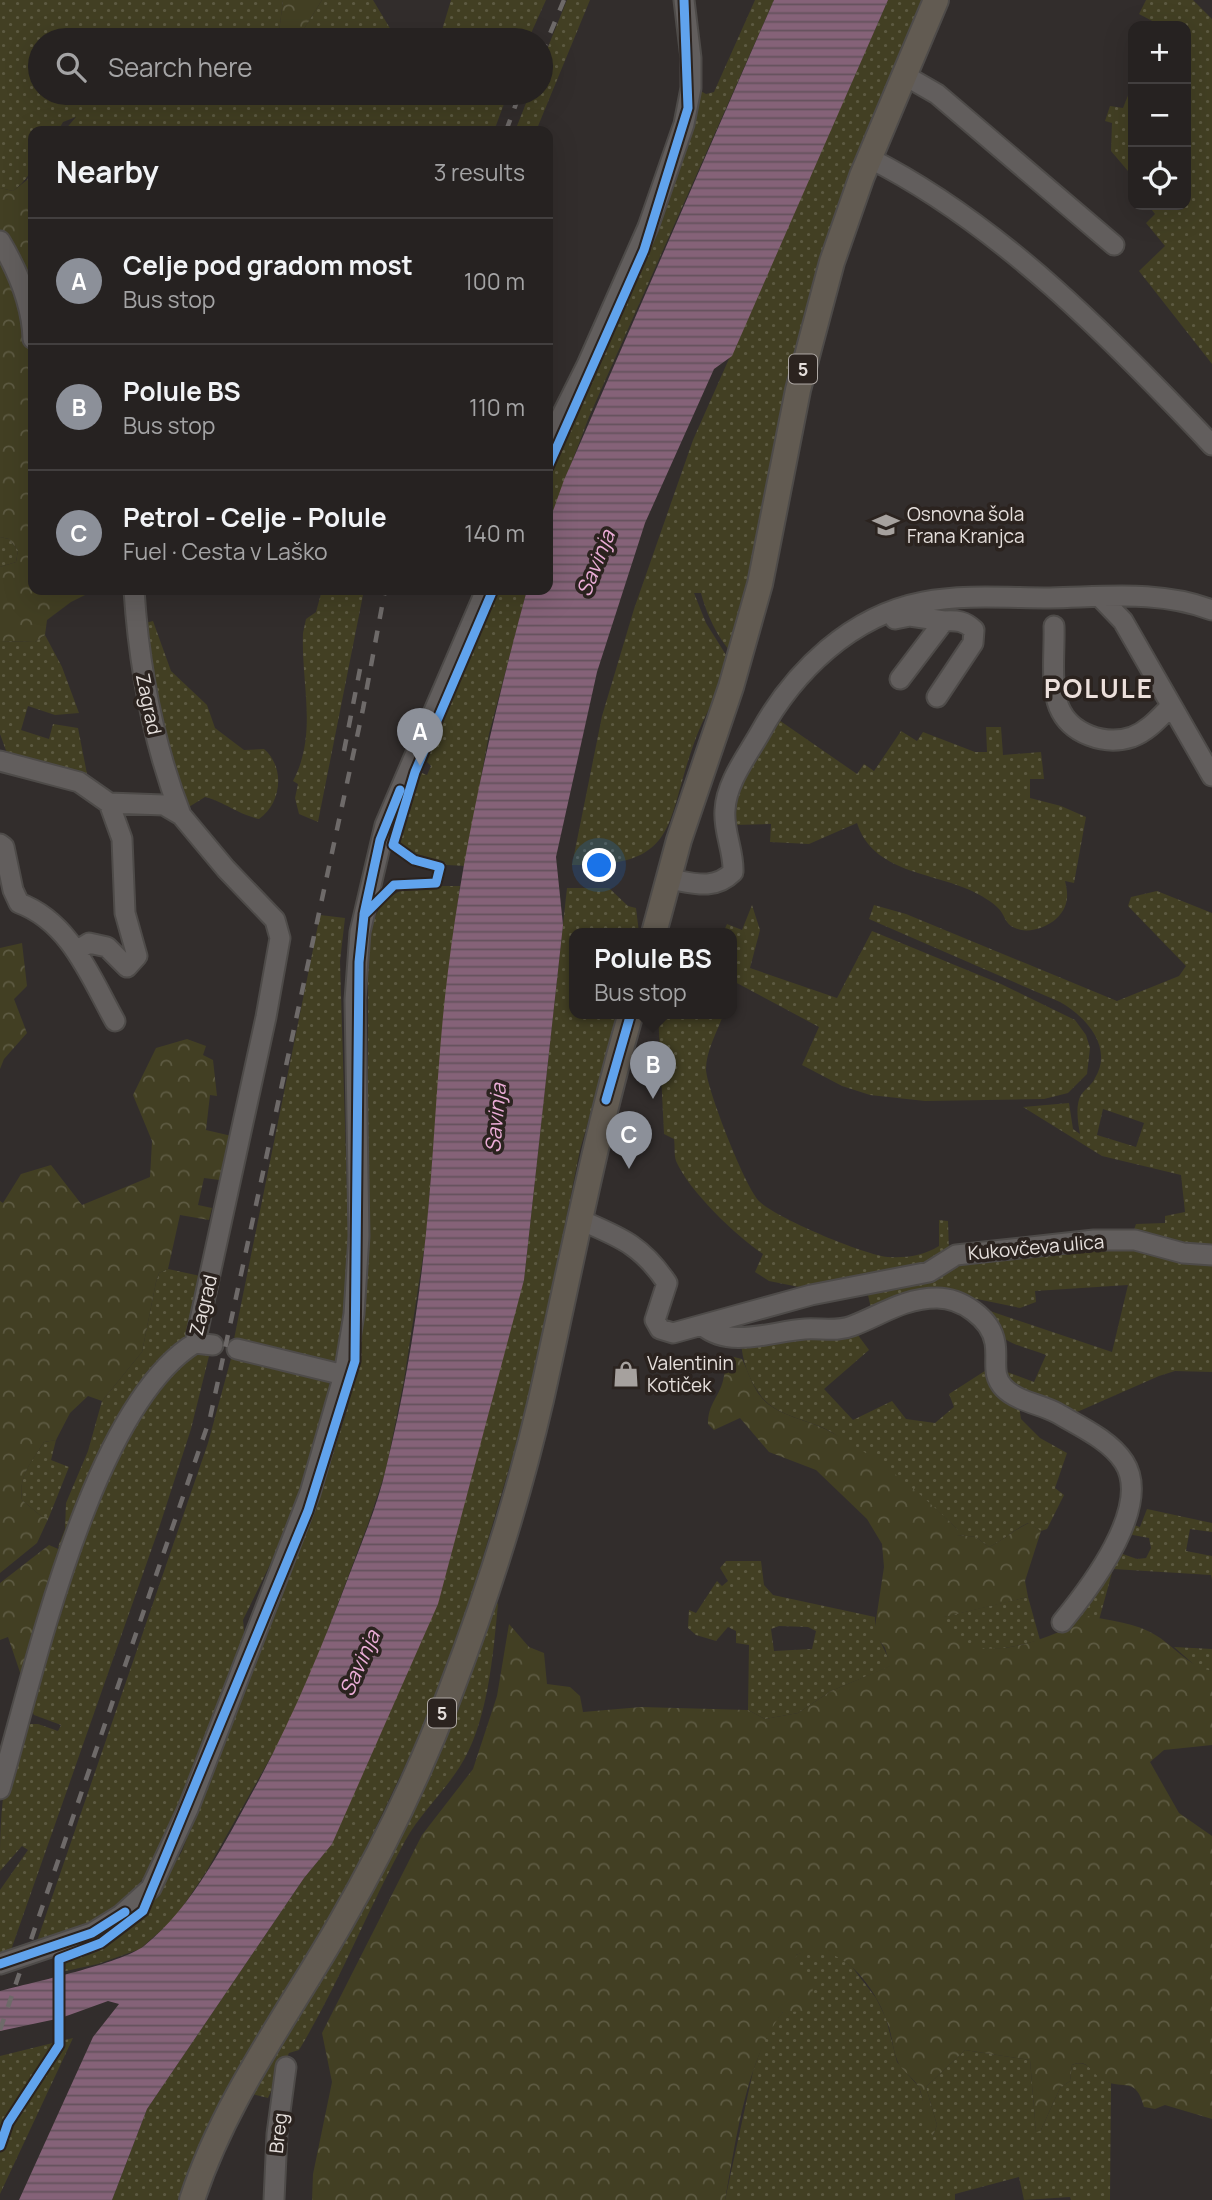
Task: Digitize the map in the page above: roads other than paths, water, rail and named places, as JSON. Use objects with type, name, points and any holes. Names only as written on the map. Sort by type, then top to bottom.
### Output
[{"type":"main road","name":"5","points":[[655,928],[760,584],[798,390],[832,262],[869,159],[936,0]]},
{"type":"main road","name":"5","points":[[192,2200],[203,2166],[257,2057],[340,1925],[404,1801],[450,1693],[485,1593],[540,1402],[578,1219],[629,1019]]},
{"type":"street","points":[[553,433],[587,365],[648,228],[684,124],[691,88],[691,58],[684,0]]},
{"type":"street","points":[[904,75],[937,94],[1114,245]]},
{"type":"street","points":[[869,159],[907,177],[994,239],[1151,380],[1212,445]]},
{"type":"street","points":[[0,241],[28,303]]},
{"type":"street","points":[[669,879],[710,886],[723,883],[733,872],[734,856],[724,809],[731,785],[786,691],[836,642],[885,613],[924,601],[1141,594],[1187,601],[1212,610]]},
{"type":"street","name":"Zagrad","points":[[0,1789],[72,1542],[116,1440],[145,1392],[182,1351],[204,1344],[280,938],[275,920],[226,869],[181,815],[168,781],[149,707],[142,673],[134,595]]},
{"type":"street","points":[[0,1964],[92,1933],[121,1915],[151,1888],[187,1809],[310,1493],[344,1374],[354,1314],[359,1236],[355,1000],[360,932],[385,825],[484,595]]},
{"type":"street","points":[[1100,597],[1123,621],[1212,776]]},
{"type":"street","points":[[836,642],[863,636],[891,621],[910,615],[944,621],[957,620],[974,630],[973,643],[937,697]]},
{"type":"street","points":[[900,679],[944,621]]},
{"type":"street","points":[[1054,626],[1058,706],[1071,727],[1090,736],[1116,741],[1133,737],[1150,727],[1170,707]]},
{"type":"street","points":[[0,761],[79,782],[93,789],[108,803],[122,839],[125,913],[137,956],[127,967],[107,947],[89,943],[76,951]]},
{"type":"street","points":[[108,803],[164,805],[181,815]]},
{"type":"street","points":[[0,844],[4,847],[13,890],[19,902],[37,909],[57,924],[76,951],[115,1021]]},
{"type":"street","name":"Kukovčeva ulica","points":[[578,1219],[634,1244],[667,1283],[655,1320],[660,1329],[673,1333],[811,1295],[929,1272],[956,1255],[1094,1240],[1135,1240],[1183,1253],[1212,1255]]},
{"type":"street","name":"Kukovčeva ulica","points":[[703,1326],[711,1333],[764,1337],[804,1329],[850,1327],[887,1308],[939,1298],[965,1305],[990,1330],[995,1341],[995,1371],[999,1382],[1007,1391],[1054,1411],[1111,1446],[1126,1464],[1130,1481],[1129,1505],[1121,1531],[1104,1568],[1062,1622]]},
{"type":"street","points":[[237,1349],[344,1374]]},
{"type":"street","name":"Breg","points":[[274,2200],[277,2134],[286,2067]]},
{"type":"water","name":"Savinja","points":[[774,0],[888,0],[732,356],[714,369],[645,523],[597,672],[556,857],[563,925],[524,1280],[438,1604],[332,1844],[304,1878],[147,2109],[112,2200],[19,2200],[93,2037],[119,2004],[108,2001],[61,2018],[0,2031],[0,1991],[97,1966],[132,1953],[162,1930],[194,1892],[221,1849],[283,1732],[329,1627],[375,1508],[399,1410],[419,1292],[444,1004],[462,875],[491,731],[526,595],[553,595],[553,511],[564,480]]},
{"type":"railway","points":[[552,28],[564,0]]},
{"type":"railway","points":[[508,126],[516,105]]},
{"type":"railway","points":[[0,2030],[210,1418],[363,709],[384,595]]},
{"type":"railway","points":[[344,751],[360,669]]},
{"type":"place","name":"Osnovna šola Frana Kranjca","points":[[886,525]]},
{"type":"place","name":"Celje pod gradom most","points":[[420,766]]},
{"type":"place","name":"Polule BS","points":[[653,1099]]},
{"type":"place","name":"Petrol - Celje - Polule","points":[[629,1169]]},
{"type":"place","name":"Valentinin Kotiček","points":[[626,1374]]},
{"type":"district","name":"POLULE","points":[[1099,688]]}]
